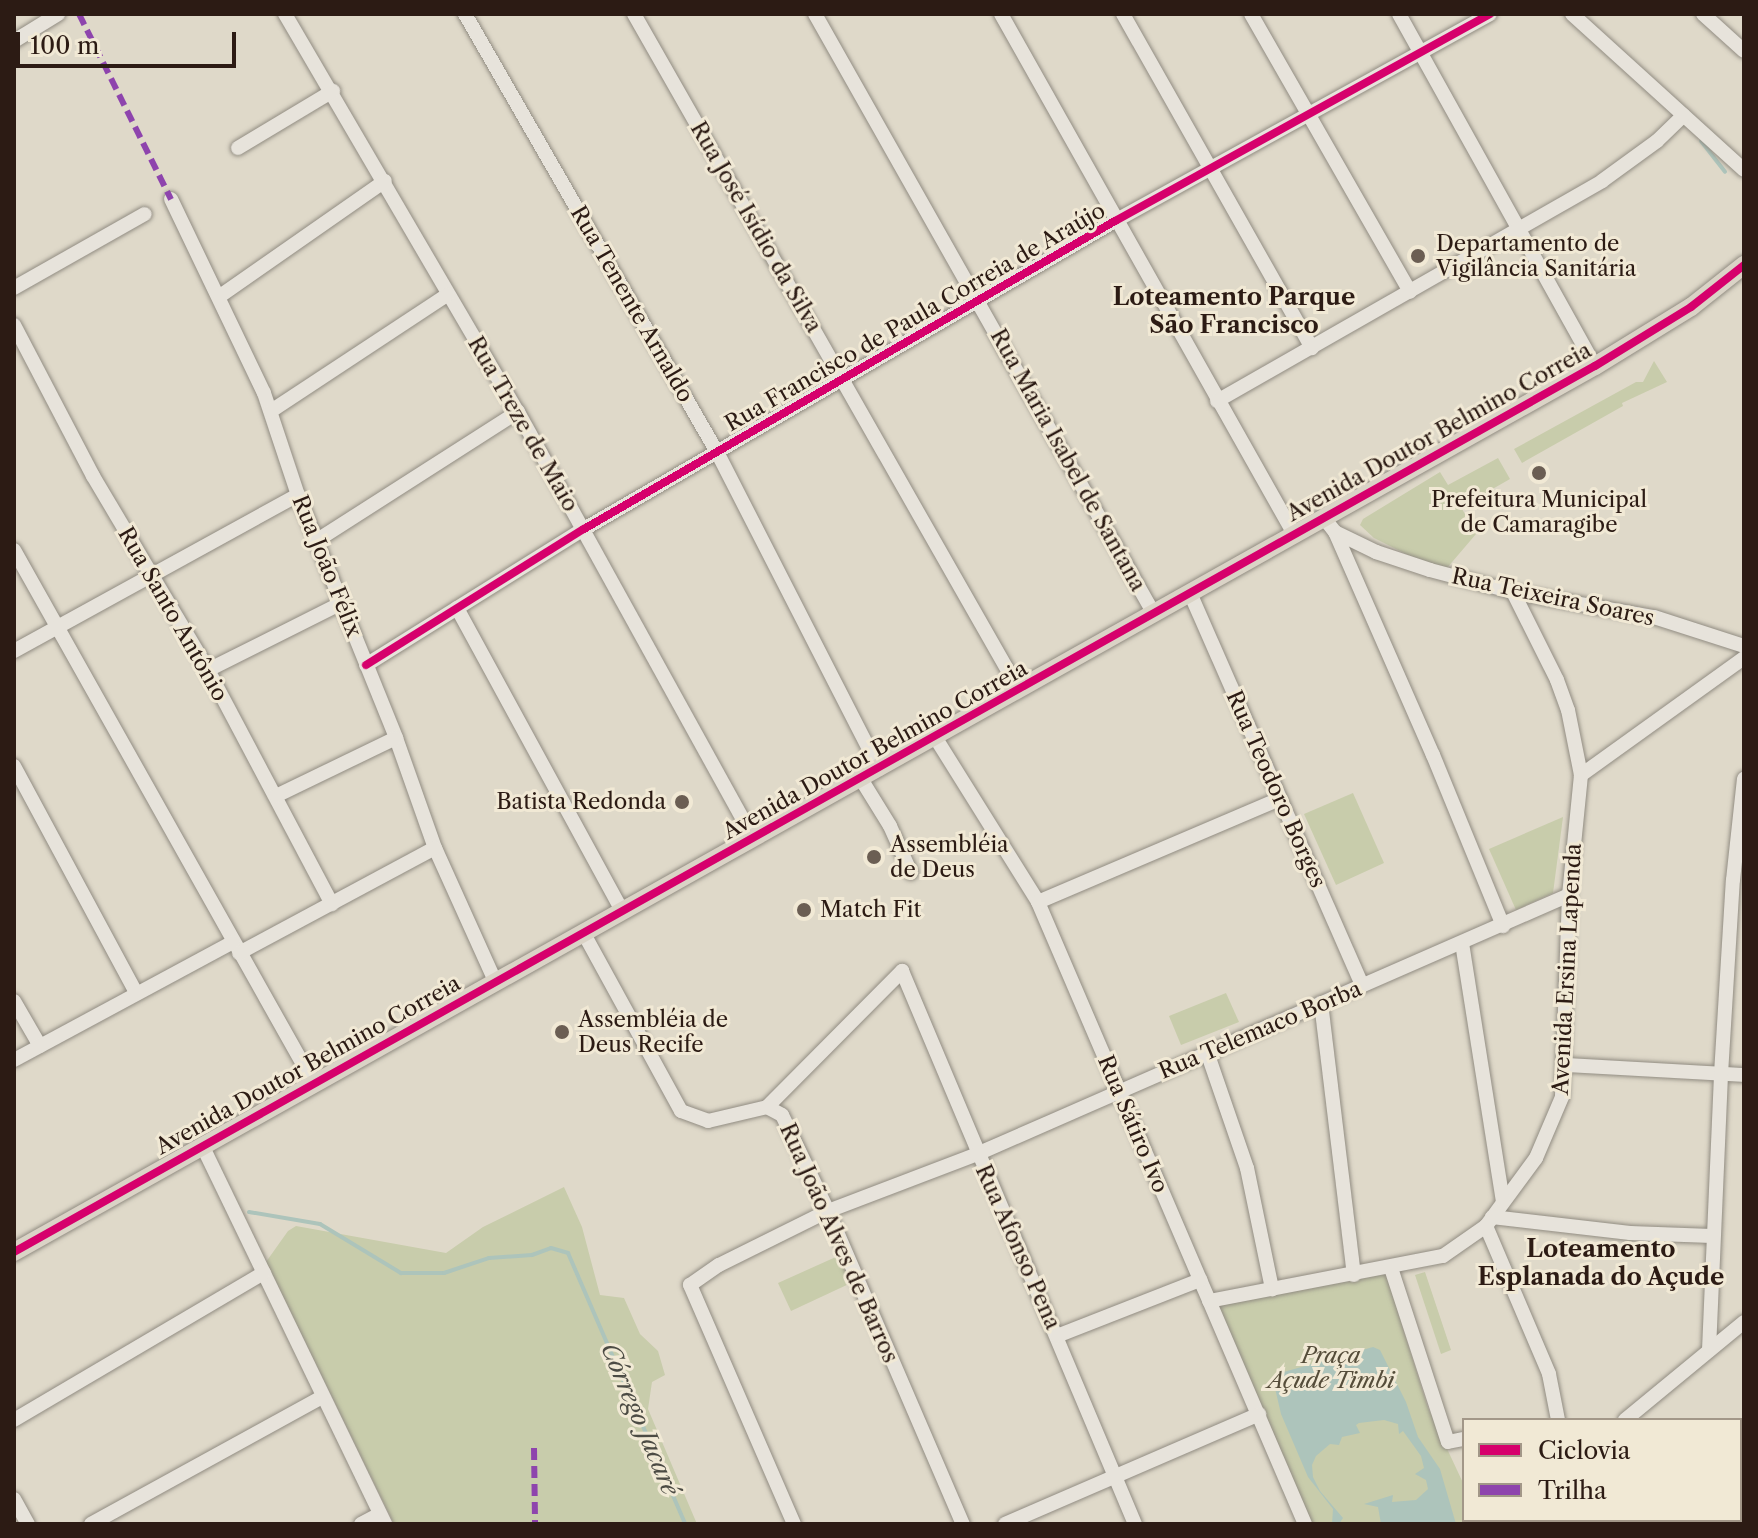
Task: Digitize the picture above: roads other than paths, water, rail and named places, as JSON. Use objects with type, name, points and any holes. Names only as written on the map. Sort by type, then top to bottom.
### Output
[{"type":"main road","name":"Avenida Doutor Belmino Correia","points":[[14,1252],[1294,534],[1330,525],[1691,307],[1744,265]]},
{"type":"street","points":[[14,41],[58,14]]},
{"type":"street","name":"Rua Treze de Maio","points":[[285,14],[333,91],[447,295],[518,412],[753,838]]},
{"type":"street","name":"Rua Tenente Arnaldo","points":[[465,14],[717,452],[879,769]]},
{"type":"street","name":"Rua José Isídio da Silva","points":[[634,14],[1019,690]]},
{"type":"street","name":"Rua Maria Isabel de Santana","points":[[815,14],[1154,614]]},
{"type":"street","points":[[1001,14],[1294,534]]},
{"type":"street","points":[[1123,14],[1312,348]]},
{"type":"street","points":[[1251,14],[1410,292]]},
{"type":"street","points":[[1399,14],[1595,366]]},
{"type":"street","name":"Rua Francisco de Paula Correia de Araújo","points":[[366,665],[584,529],[842,379],[1115,221],[1490,14]]},
{"type":"street","points":[[1703,14],[1744,51]]},
{"type":"street","points":[[1579,16],[1744,170]]},
{"type":"street","points":[[238,148],[333,91]]},
{"type":"street","points":[[1217,401],[1519,231],[1631,162],[1684,115]]},
{"type":"street","points":[[220,296],[385,181]]},
{"type":"street","name":"Rua João Félix","points":[[171,199],[220,296],[271,411],[298,495],[396,738],[435,848],[495,981]]},
{"type":"street","points":[[14,288],[145,214]]},
{"type":"street","points":[[271,411],[447,295]]},
{"type":"street","name":"Rua Santo Antônio","points":[[14,325],[93,476],[208,670],[332,904]]},
{"type":"street","points":[[316,541],[518,412]]},
{"type":"street","points":[[14,651],[298,495]]},
{"type":"street","points":[[1330,525],[1433,755],[1503,926]]},
{"type":"street","name":"Rua Teixeira Soares","points":[[1330,525],[1393,558],[1513,592],[1654,617],[1744,646]]},
{"type":"street","points":[[14,550],[313,1082]]},
{"type":"street","name":"Avenida Ersina Lapenda","points":[[1489,1221],[1536,1158],[1551,1129],[1562,1097],[1569,895],[1581,775],[1568,710],[1557,680],[1513,592]]},
{"type":"street","name":"Rua Teodoro Borges","points":[[1190,593],[1362,985]]},
{"type":"street","points":[[208,670],[342,603]]},
{"type":"street","points":[[457,608],[622,911]]},
{"type":"street","points":[[1581,775],[1744,658]]},
{"type":"street","name":"Rua Sátiro Ivo","points":[[935,737],[1038,902],[1305,1524]]},
{"type":"street","points":[[276,796],[396,738]]},
{"type":"street","points":[[14,766],[135,991]]},
{"type":"street","points":[[861,779],[890,826],[911,873]]},
{"type":"street","points":[[1709,1350],[1721,1074],[1744,779]]},
{"type":"street","points":[[1038,902],[1279,799]]},
{"type":"street","points":[[14,1060],[135,991],[332,904],[435,848]]},
{"type":"street","name":"Rua Telemaco Borba","points":[[794,1524],[690,1285],[719,1265],[828,1211],[977,1154],[1569,895]]},
{"type":"street","name":"Rua João Alves de Barros","points":[[583,932],[681,1111],[708,1121],[767,1107],[782,1115],[828,1211],[963,1524]]},
{"type":"street","points":[[1462,943],[1503,1201]]},
{"type":"street","name":"Rua Afonso Pena","points":[[767,1107],[902,971],[1135,1524]]},
{"type":"street","points":[[14,1001],[40,1046]]},
{"type":"street","points":[[1321,1003],[1354,1275]]},
{"type":"street","points":[[1207,1052],[1247,1168],[1272,1289]]},
{"type":"street","points":[[1565,1065],[1744,1075]]},
{"type":"street","points":[[202,1145],[382,1519],[361,1524]]},
{"type":"street","points":[[1209,1301],[1443,1256],[1489,1221],[1630,1233],[1712,1236]]},
{"type":"street","points":[[1489,1221],[1549,1374],[1557,1418]]},
{"type":"street","points":[[1391,1268],[1448,1442],[1462,1439]]},
{"type":"street","points":[[14,1420],[264,1273]]},
{"type":"street","points":[[1057,1336],[1200,1280]]},
{"type":"street","points":[[1627,1418],[1744,1322]]},
{"type":"street","points":[[91,1524],[322,1397]]},
{"type":"street","points":[[1005,1524],[1259,1414]]},
{"type":"street","points":[[14,1499],[28,1524]]},
{"type":"waterway","points":[[1701,141],[1725,172]]},
{"type":"waterway","name":"Córrego Jacaré","points":[[249,1212],[320,1224],[401,1273],[444,1273],[489,1258],[532,1255],[551,1248],[568,1253],[685,1524]]},
{"type":"place","name":"Departamento de Vigilância Sanitária","points":[[1418,256]]},
{"type":"place","name":"Prefeitura Municipal de Camaragibe","points":[[1539,473]]},
{"type":"place","name":"Batista Redonda","points":[[682,802]]},
{"type":"place","name":"Assembléia de Deus","points":[[874,857]]},
{"type":"place","name":"Match Fit","points":[[804,910]]},
{"type":"place","name":"Assembléia de Deus Recife","points":[[562,1032]]},
{"type":"district","name":"Loteamento Parque São Francisco","points":[[1234,311]]},
{"type":"district","name":"Loteamento Esplanada do Açude","points":[[1601,1263]]},
{"type":"park label","name":"Praça Açude Timbi","points":[[1331,1368]]}]
